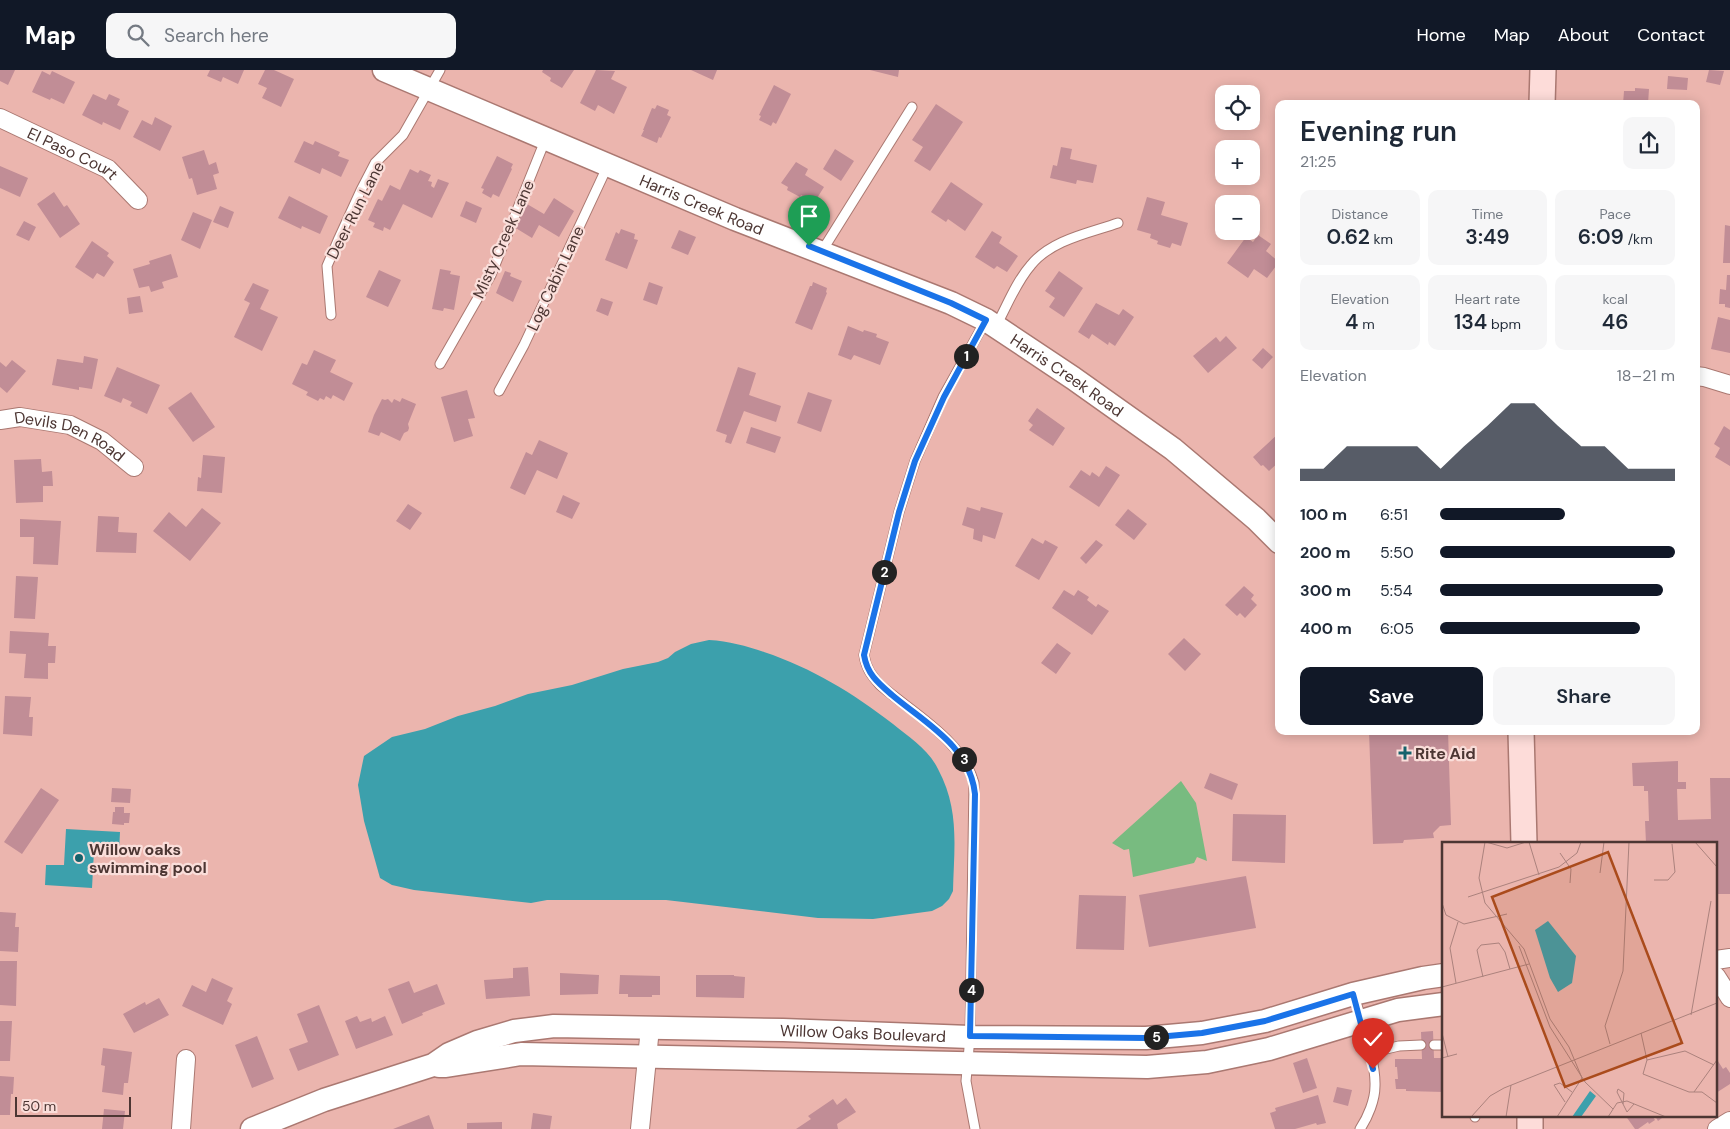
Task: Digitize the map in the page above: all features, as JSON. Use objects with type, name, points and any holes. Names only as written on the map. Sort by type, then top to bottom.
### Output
[{"type":"main road","points":[[1542,100],[1543,70]]},
{"type":"main road","points":[[1521,735],[1524,842]]},
{"type":"main road","points":[[1530,1116],[1530,1129]]},
{"type":"street","name":"Harris Creek Road","points":[[384,70],[435,79],[547,138],[735,219],[822,251],[951,303],[991,323],[1173,449],[1256,519],[1275,538]]},
{"type":"street","name":"El Paso Court","points":[[0,118],[108,170],[138,200]]},
{"type":"street","points":[[1700,376],[1730,385]]},
{"type":"street","name":"Devils Den Road","points":[[0,420],[20,417],[70,425],[102,441],[134,467]]},
{"type":"street","name":"Willow Oaks Boulevard","points":[[252,1129],[324,1100],[433,1065],[448,1054],[477,1042],[514,1031],[554,1026],[970,1036],[1146,1038],[1202,1033],[1265,1021],[1353,994],[1442,975]]},
{"type":"street","points":[[1718,979],[1730,998]]},
{"type":"street","name":"Willow Oaks Boulevard","points":[[433,1065],[446,1066],[521,1054],[1147,1067],[1207,1062],[1269,1049],[1398,1010],[1442,1004]]},
{"type":"street","points":[[640,1129],[650,1028]]},
{"type":"street","points":[[181,1129],[186,1059]]},
{"type":"street","points":[[1717,1129],[1730,1121]]},
{"type":"lane","name":"Deer Run Lane","points":[[331,315],[327,266],[375,163],[402,135],[435,79]]},
{"type":"lane","points":[[822,251],[912,107]]},
{"type":"lane","name":"Misty Creek Lane","points":[[440,364],[491,275],[547,138]]},
{"type":"lane","name":"Log Cabin Lane","points":[[499,391],[524,345],[608,164]]},
{"type":"lane","points":[[975,1129],[966,1080],[970,1036],[975,794],[972,773],[958,751],[948,740],[893,696],[870,674],[864,655],[899,512],[915,461],[944,397],[1031,264],[1050,248],[1118,223]]},
{"type":"lane","points":[[1353,994],[1369,1053],[1375,1086],[1368,1114],[1360,1129]]},
{"type":"lane","points":[[1369,1053],[1399,1046],[1421,1045]]},
{"type":"lane","points":[[1434,1045],[1442,1045]]},
{"type":"green space","points":[[1181,781],[1196,803],[1207,861],[1197,857],[1194,863],[1133,877],[1129,849],[1124,850],[1112,843]]},
{"type":"water","points":[[709,640],[744,646],[782,658],[831,682],[878,713],[924,750],[934,762],[945,784],[953,814],[953,891],[949,899],[942,906],[932,911],[873,919],[818,918],[666,900],[547,900],[531,903],[414,890],[392,885],[380,878],[364,821],[358,785],[364,756],[392,737],[425,729],[458,716],[495,706],[528,694],[572,685],[623,669],[658,662],[691,644]]},
{"type":"water","name":"Willow oaks swimming pool","points":[[66,829],[120,832],[119,852],[94,851],[92,888],[45,885],[46,865],[64,865]]},
{"type":"building","points":[[0,70],[15,70],[8,85],[0,81]]},
{"type":"building","points":[[210,70],[244,70],[238,84],[223,77],[221,82],[207,76]]},
{"type":"building","points":[[265,70],[274,70],[294,79],[281,107],[262,98],[267,88],[258,84]]},
{"type":"building","points":[[543,70],[574,70],[562,88],[550,81],[551,78],[542,72]]},
{"type":"building","points":[[596,70],[615,71],[611,79],[627,87],[614,114],[598,105],[595,111],[580,103]]},
{"type":"building","points":[[691,70],[717,70],[713,80]]},
{"type":"building","points":[[870,70],[899,70],[898,77]]},
{"type":"building","points":[[1709,70],[1724,71],[1720,85],[1706,82]]},
{"type":"building","points":[[42,71],[50,75],[52,71],[75,82],[64,104],[32,92]]},
{"type":"building","points":[[1668,76],[1688,78],[1687,90],[1667,89]]},
{"type":"building","points":[[774,85],[791,94],[776,124],[773,122],[771,126],[759,120],[761,116],[759,115]]},
{"type":"building","points":[[1635,88],[1649,89],[1648,100],[1623,100],[1624,91],[1635,91]]},
{"type":"building","points":[[93,94],[106,100],[109,94],[120,99],[117,105],[129,111],[120,130],[103,122],[102,125],[82,115]]},
{"type":"building","points":[[936,104],[963,122],[930,171],[914,161],[923,147],[912,140]]},
{"type":"building","points":[[657,105],[669,110],[667,115],[671,117],[657,143],[641,136],[652,108],[655,109]]},
{"type":"building","points":[[155,117],[172,126],[160,151],[133,137],[142,120],[152,125]]},
{"type":"building","points":[[304,141],[313,145],[315,141],[340,152],[338,156],[349,160],[341,177],[322,168],[320,174],[294,162]]},
{"type":"building","points":[[1061,147],[1072,149],[1070,159],[1097,165],[1093,183],[1077,180],[1076,184],[1050,178],[1053,165],[1057,166]]},
{"type":"building","points":[[835,149],[854,161],[841,181],[823,169]]},
{"type":"building","points":[[204,150],[209,165],[216,162],[219,173],[213,175],[217,189],[197,195],[192,178],[189,179],[182,157]]},
{"type":"building","points":[[497,156],[513,164],[499,197],[493,194],[491,198],[482,193],[484,189],[481,188]]},
{"type":"building","points":[[796,162],[808,169],[805,175],[824,187],[814,203],[801,195],[800,197],[787,190],[788,187],[781,183]]},
{"type":"building","points":[[0,166],[28,178],[20,197],[0,188]]},
{"type":"building","points":[[410,169],[418,173],[420,170],[431,175],[428,181],[432,182],[431,186],[434,188],[438,179],[449,183],[432,218],[403,204],[390,230],[384,227],[383,231],[373,227],[375,223],[368,220],[378,199],[382,201],[390,185],[400,190]]},
{"type":"building","points":[[951,182],[983,204],[965,231],[948,219],[946,222],[931,212]]},
{"type":"building","points":[[54,192],[64,207],[67,205],[80,224],[60,238],[37,204]]},
{"type":"building","points":[[289,196],[328,216],[320,234],[302,226],[301,229],[278,218]]},
{"type":"building","points":[[1147,197],[1165,202],[1161,215],[1188,223],[1181,246],[1172,243],[1170,248],[1157,244],[1158,241],[1150,238],[1151,234],[1137,230]]},
{"type":"building","points":[[554,198],[574,211],[559,237],[539,225],[532,238],[514,227],[527,204],[544,214]]},
{"type":"building","points":[[466,201],[482,208],[476,223],[460,216]]},
{"type":"building","points":[[220,206],[234,212],[228,228],[213,222]]},
{"type":"building","points":[[193,212],[212,220],[200,249],[181,240]]},
{"type":"building","points":[[24,221],[36,227],[29,241],[16,235]]},
{"type":"building","points":[[1725,225],[1730,226],[1730,263],[1723,263]]},
{"type":"building","points":[[621,229],[635,234],[634,239],[638,240],[627,269],[605,260],[616,232],[619,234]]},
{"type":"building","points":[[679,230],[696,237],[688,255],[671,248]]},
{"type":"building","points":[[992,231],[1002,237],[999,243],[1018,256],[1007,272],[997,266],[994,269],[975,257]]},
{"type":"building","points":[[1260,236],[1271,244],[1266,251],[1275,259],[1275,267],[1267,278],[1254,269],[1248,278],[1227,263],[1244,240],[1253,242],[1254,240],[1260,240]]},
{"type":"building","points":[[92,241],[109,253],[107,256],[114,262],[104,277],[97,273],[93,279],[75,267]]},
{"type":"building","points":[[171,254],[178,277],[162,282],[164,288],[151,292],[149,286],[139,288],[133,269],[150,264],[149,261]]},
{"type":"building","points":[[440,269],[451,271],[450,274],[460,276],[454,310],[444,308],[443,311],[432,309]]},
{"type":"building","points":[[379,270],[401,280],[388,307],[366,297]]},
{"type":"building","points":[[505,271],[511,273],[510,276],[522,281],[513,302],[496,293]]},
{"type":"building","points":[[1059,271],[1083,288],[1064,317],[1049,307],[1055,298],[1045,291]]},
{"type":"building","points":[[1727,275],[1730,275],[1730,308],[1725,307],[1725,304],[1719,304],[1720,289],[1726,290]]},
{"type":"building","points":[[649,282],[663,287],[657,305],[643,300]]},
{"type":"building","points":[[813,282],[827,288],[827,293],[812,330],[795,323]]},
{"type":"building","points":[[253,283],[269,290],[260,309],[278,317],[262,351],[234,337],[250,303],[244,300]]},
{"type":"building","points":[[140,296],[143,312],[129,314],[127,298]]},
{"type":"building","points":[[601,298],[613,302],[608,316],[596,311]]},
{"type":"building","points":[[1096,303],[1119,315],[1123,309],[1134,317],[1115,346],[1109,342],[1108,345],[1092,334],[1089,339],[1078,332]]},
{"type":"building","points":[[1718,317],[1730,320],[1730,353],[1711,349]]},
{"type":"building","points":[[848,326],[863,332],[864,330],[877,334],[876,337],[889,342],[880,365],[854,355],[851,360],[838,355]]},
{"type":"building","points":[[1226,336],[1237,348],[1208,373],[1193,356],[1216,337],[1220,342]]},
{"type":"building","points":[[1263,348],[1273,357],[1262,369],[1252,360]]},
{"type":"building","points":[[314,350],[336,360],[330,372],[353,383],[344,401],[333,395],[331,399],[326,396],[324,400],[320,398],[318,401],[306,395],[308,392],[292,384],[302,363],[307,365]]},
{"type":"building","points":[[84,356],[98,359],[92,389],[79,387],[79,390],[52,385],[57,359],[83,363]]},
{"type":"building","points":[[12,360],[26,371],[7,393],[0,387],[0,362],[6,367]]},
{"type":"building","points":[[117,367],[160,385],[147,414],[130,406],[132,402],[123,398],[121,403],[104,396]]},
{"type":"building","points":[[738,367],[756,373],[749,395],[781,406],[776,422],[744,411],[731,444],[725,442],[727,435],[716,431]]},
{"type":"building","points":[[467,390],[475,418],[468,419],[473,436],[454,442],[441,397]]},
{"type":"building","points":[[191,392],[215,427],[193,442],[168,408]]},
{"type":"building","points":[[808,392],[832,400],[821,432],[797,423]]},
{"type":"building","points":[[402,398],[416,404],[408,424],[408,431],[404,433],[400,441],[381,432],[379,436],[368,432],[382,399],[388,399],[392,403],[394,399],[400,402]]},
{"type":"building","points":[[1037,408],[1065,428],[1053,446],[1029,430],[1033,425],[1028,421]]},
{"type":"building","points":[[1724,426],[1730,430],[1730,466],[1715,457],[1720,448],[1714,444]]},
{"type":"building","points":[[751,427],[781,437],[775,453],[746,443]]},
{"type":"building","points":[[1275,437],[1275,466],[1269,471],[1263,465],[1261,466],[1253,457]]},
{"type":"building","points":[[539,440],[568,453],[557,479],[537,470],[525,495],[510,488],[526,452],[532,455]]},
{"type":"building","points":[[203,455],[225,457],[222,493],[197,491],[198,477],[201,478]]},
{"type":"building","points":[[41,459],[42,472],[52,471],[53,486],[43,486],[43,502],[16,503],[14,460]]},
{"type":"building","points":[[1106,466],[1120,475],[1099,507],[1069,487],[1081,470],[1090,476],[1092,472],[1099,477]]},
{"type":"building","points":[[563,495],[580,503],[572,519],[556,512]]},
{"type":"building","points":[[408,504],[422,513],[410,530],[396,521]]},
{"type":"building","points":[[967,507],[980,511],[981,507],[1003,513],[995,539],[983,535],[982,542],[973,539],[974,529],[962,525]]},
{"type":"building","points":[[202,508],[221,523],[190,561],[153,531],[169,512],[186,527]]},
{"type":"building","points":[[1128,509],[1147,524],[1134,540],[1115,525]]},
{"type":"building","points":[[98,516],[119,517],[118,532],[137,533],[136,553],[96,552]]},
{"type":"building","points":[[20,519],[61,521],[58,565],[33,564],[34,537],[20,537]]},
{"type":"building","points":[[1032,538],[1043,544],[1045,540],[1058,547],[1039,580],[1015,566]]},
{"type":"building","points":[[1096,540],[1103,545],[1086,564],[1080,558]]},
{"type":"building","points":[[16,576],[38,577],[35,619],[14,618]]},
{"type":"building","points":[[1244,586],[1254,595],[1251,599],[1257,605],[1245,618],[1240,613],[1237,616],[1225,605]]},
{"type":"building","points":[[1064,590],[1074,596],[1078,590],[1089,597],[1087,600],[1096,607],[1098,604],[1109,611],[1092,635],[1052,608]]},
{"type":"building","points":[[10,631],[49,633],[48,646],[56,646],[55,663],[48,663],[48,679],[24,678],[26,654],[9,653]]},
{"type":"building","points":[[1184,638],[1201,654],[1185,671],[1168,654]]},
{"type":"building","points":[[1057,643],[1071,653],[1056,674],[1041,663]]},
{"type":"building","points":[[5,696],[31,697],[29,717],[33,717],[32,736],[3,734]]},
{"type":"building","name":"Rite Aid","points":[[1369,735],[1448,735],[1451,825],[1440,826],[1433,833],[1434,838],[1404,840],[1403,843],[1373,844]]},
{"type":"building","points":[[1678,761],[1678,782],[1686,782],[1686,789],[1677,789],[1678,820],[1711,819],[1710,778],[1730,778],[1730,894],[1718,894],[1718,842],[1646,842],[1645,821],[1649,821],[1648,791],[1644,791],[1644,786],[1633,786],[1632,763]]},
{"type":"building","points":[[1210,773],[1238,784],[1232,800],[1204,788]]},
{"type":"building","points":[[41,788],[59,800],[22,854],[4,842]]},
{"type":"building","points":[[112,788],[131,789],[130,803],[111,802]]},
{"type":"building","points":[[115,807],[124,807],[124,813],[130,813],[129,823],[124,823],[124,825],[112,824]]},
{"type":"building","points":[[1233,814],[1286,815],[1285,863],[1232,861]]},
{"type":"building","points":[[1246,876],[1256,928],[1149,947],[1139,895]]},
{"type":"building","points":[[1079,895],[1126,896],[1124,950],[1076,949]]},
{"type":"building","points":[[0,912],[16,913],[15,927],[19,927],[18,952],[0,951]]},
{"type":"building","points":[[0,961],[17,961],[16,1006],[0,1005]]},
{"type":"building","points":[[528,967],[530,996],[486,999],[484,980],[513,978],[513,968]]},
{"type":"building","points":[[560,973],[599,975],[598,994],[560,995]]},
{"type":"building","points":[[620,975],[660,976],[660,995],[628,997],[628,994],[619,994]]},
{"type":"building","points":[[696,975],[734,975],[745,977],[744,998],[696,997]]},
{"type":"building","points":[[212,978],[233,988],[227,1001],[232,1004],[223,1025],[182,1006],[192,985],[206,992]]},
{"type":"building","points":[[409,981],[414,993],[437,984],[445,1004],[422,1013],[423,1015],[402,1024],[388,989]]},
{"type":"building","points":[[159,998],[169,1015],[134,1033],[123,1014],[145,1002],[146,1005]]},
{"type":"building","points":[[319,1005],[339,1055],[298,1071],[289,1049],[308,1042],[297,1014]]},
{"type":"building","points":[[357,1016],[360,1022],[371,1018],[372,1022],[385,1016],[393,1035],[356,1049],[345,1021]]},
{"type":"building","points":[[0,1021],[12,1021],[10,1061],[0,1061]]},
{"type":"building","points":[[1433,1031],[1434,1058],[1441,1058],[1442,1064],[1442,1092],[1396,1089],[1395,1079],[1398,1079],[1395,1059],[1422,1059],[1421,1032]]},
{"type":"building","points":[[257,1036],[274,1079],[252,1088],[235,1045]]},
{"type":"building","points":[[103,1048],[132,1052],[128,1083],[124,1083],[123,1095],[102,1092],[105,1066],[101,1065]]},
{"type":"building","points":[[1307,1058],[1317,1088],[1303,1093],[1293,1063]]},
{"type":"building","points":[[1718,1061],[1723,1069],[1726,1067],[1730,1073],[1730,1084],[1718,1092]]},
{"type":"building","points":[[0,1076],[14,1077],[10,1115],[0,1115]]},
{"type":"building","points":[[1337,1087],[1352,1090],[1348,1106],[1333,1102]]},
{"type":"building","points":[[1318,1095],[1326,1123],[1317,1125],[1316,1123],[1295,1129],[1275,1129],[1270,1113],[1276,1111],[1275,1108]]},
{"type":"building","points":[[846,1098],[856,1112],[837,1124],[838,1129],[796,1129],[811,1119],[808,1116],[833,1099],[837,1105]]},
{"type":"building","points":[[104,1109],[125,1111],[123,1129],[102,1129]]},
{"type":"building","points":[[533,1113],[552,1116],[550,1129],[531,1129]]},
{"type":"building","points":[[429,1115],[434,1129],[393,1129]]},
{"type":"building","points":[[1626,1116],[1655,1116],[1653,1117],[1655,1120],[1649,1124],[1648,1122],[1635,1129]]},
{"type":"building","points":[[1655,1116],[1665,1116],[1658,1121]]},
{"type":"building","points":[[502,1122],[502,1129],[467,1129],[467,1123]]},
{"type":"place","name":"Rite Aid","points":[[1405,753]]},
{"type":"place","name":"Willow oaks swimming pool","points":[[79,858]]},
{"type":"route","points":[[809,246],[951,303],[986,320],[944,397],[915,461],[899,512],[864,655],[870,674],[880,685],[948,740],[958,751],[972,773],[975,794],[970,1036],[1146,1038],[1202,1033],[1265,1021],[1353,994],[1373,1069]]}]
